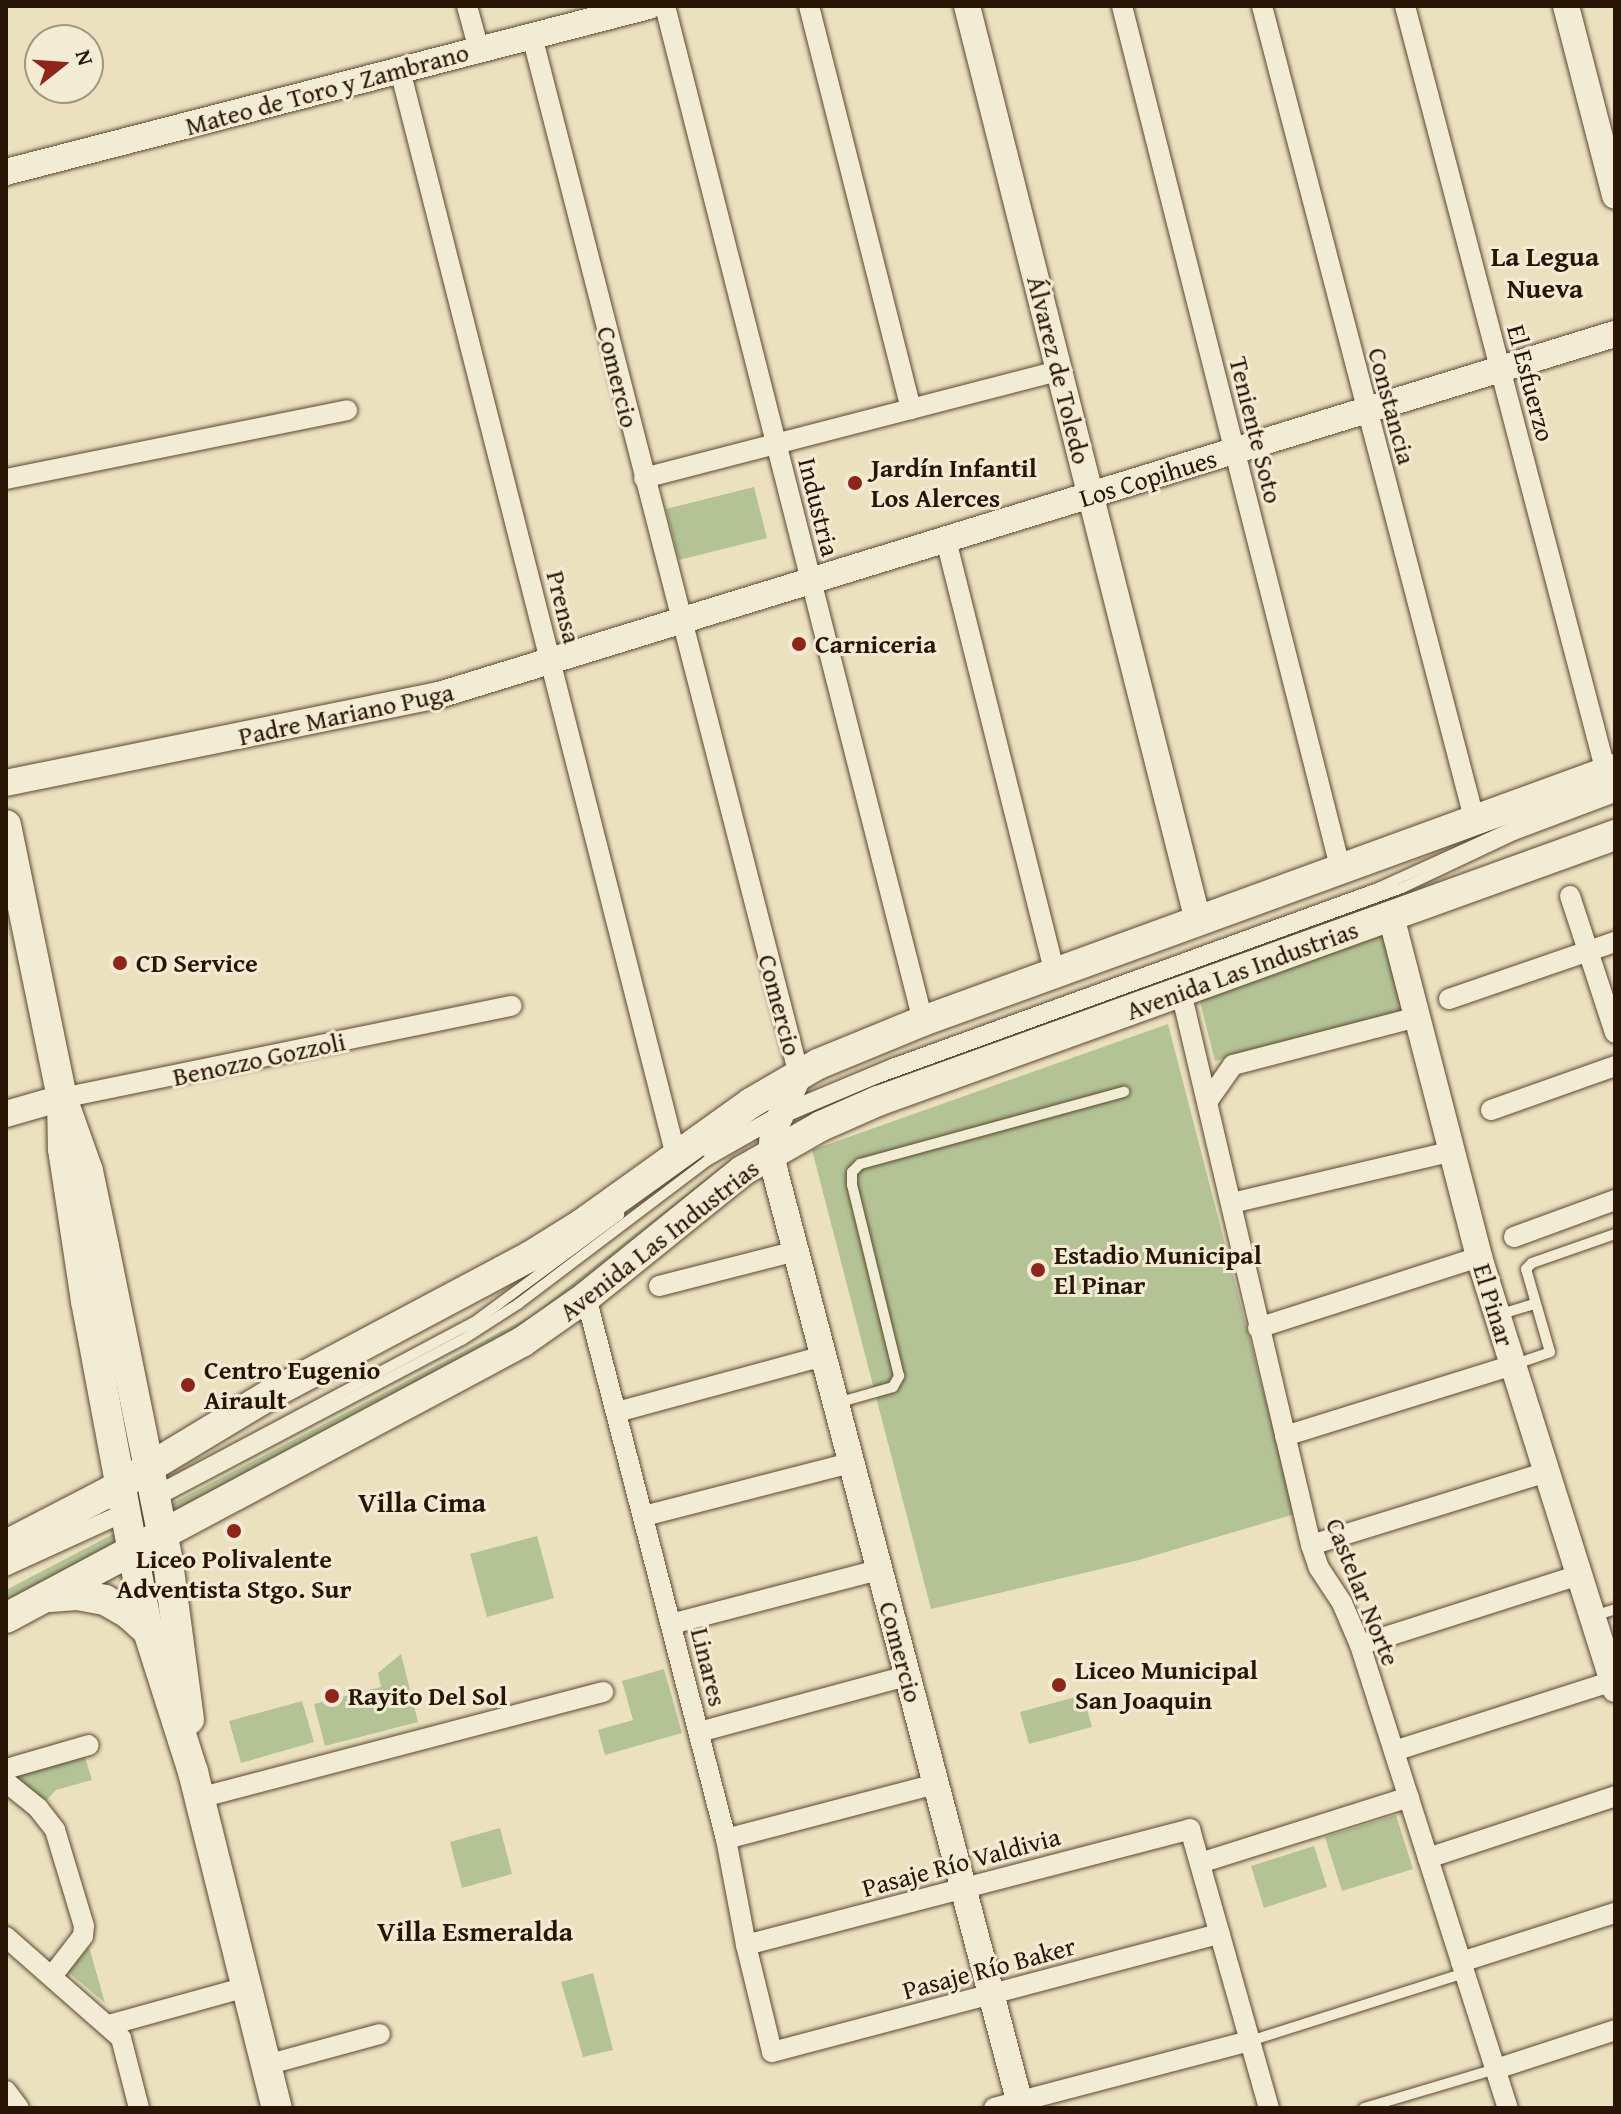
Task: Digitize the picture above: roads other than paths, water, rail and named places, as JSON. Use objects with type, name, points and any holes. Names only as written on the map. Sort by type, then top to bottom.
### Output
[{"type":"main road","name":"Avenida Las Industrias","points":[[6,1545],[139,1499],[271,1394],[529,1257],[799,1075],[923,1021],[1474,818],[1613,781]]},
{"type":"main road","points":[[6,825],[62,1098],[88,1171],[139,1499],[131,1548],[148,1631],[196,1785],[277,2108]]},
{"type":"main road","name":"Avenida Las Industrias","points":[[6,1618],[131,1548],[522,1342],[586,1297],[727,1182],[771,1154],[878,1101],[1615,835]]},
{"type":"main road","points":[[139,1499],[162,1532],[196,1785]]},
{"type":"main road","points":[[44,1598],[77,1595],[105,1600],[129,1614],[148,1631]]},
{"type":"street","points":[[467,6],[479,50]]},
{"type":"street","name":"Mateo de Toro y Zambrano","points":[[6,172],[649,6]]},
{"type":"street","name":"Industria","points":[[665,6],[923,1021]]},
{"type":"street","points":[[809,6],[911,409]]},
{"type":"street","name":"Álvarez de Toledo","points":[[967,6],[1198,921]]},
{"type":"street","name":"Teniente Soto","points":[[1122,6],[1340,867]]},
{"type":"street","name":"Constancia","points":[[1262,6],[1474,818]]},
{"type":"street","name":"El Esfuerzo","points":[[1405,6],[1613,781]]},
{"type":"street","points":[[1566,6],[1615,196]]},
{"type":"street","name":"Comercio","points":[[532,36],[799,1075],[779,1116],[771,1154],[991,1995],[1011,2106]]},
{"type":"street","name":"Prensa","points":[[400,70],[676,1156]]},
{"type":"street","name":"Los Copihues","points":[[681,622],[1615,334]]},
{"type":"street","points":[[644,478],[1059,371]]},
{"type":"street","points":[[6,479],[347,410]]},
{"type":"street","points":[[946,540],[1055,973]]},
{"type":"street","name":"Padre Mariano Puga","points":[[6,783],[409,703],[681,622]]},
{"type":"street","points":[[1570,896],[1615,1033]]},
{"type":"street","name":"El Pinar","points":[[1391,916],[1479,1257],[1579,1575],[1604,1613],[1614,1685]]},
{"type":"street","points":[[1449,999],[1615,942]]},
{"type":"street","name":"Castelar Norte","points":[[1181,992],[1311,1545],[1319,1568],[1342,1603],[1360,1645],[1508,2108]]},
{"type":"street","name":"Benozzo Gozzoli","points":[[6,1114],[62,1098],[512,1006]]},
{"type":"street","points":[[1207,1102],[1233,1065],[1417,1017]]},
{"type":"street","points":[[1491,1110],[1615,1066]]},
{"type":"street","points":[[1232,1203],[1450,1152]]},
{"type":"street","points":[[1514,1237],[1615,1200]]},
{"type":"street","points":[[659,1286],[796,1251]]},
{"type":"street","points":[[1258,1328],[1479,1257]]},
{"type":"street","name":"Linares","points":[[586,1297],[726,1839],[746,1945],[772,2052]]},
{"type":"street","points":[[617,1412],[823,1356]]},
{"type":"street","points":[[1285,1436],[1513,1365]]},
{"type":"street","points":[[644,1516],[851,1463]]},
{"type":"street","points":[[1311,1545],[1547,1472]]},
{"type":"street","points":[[671,1624],[879,1570]]},
{"type":"street","points":[[1360,1645],[1579,1575]]},
{"type":"street","points":[[699,1732],[907,1676]]},
{"type":"street","points":[[1394,1751],[1614,1685]]},
{"type":"street","points":[[196,1785],[603,1692]]},
{"type":"street","points":[[6,1769],[89,1745]]},
{"type":"street","points":[[6,1782],[38,1808],[55,1830],[84,1926],[83,1936],[52,1976]]},
{"type":"street","points":[[726,1839],[936,1784]]},
{"type":"street","points":[[1428,1858],[1615,1796]]},
{"type":"street","points":[[1269,2108],[1200,1863],[1409,1797]]},
{"type":"street","name":"Pasaje Río Valdivia","points":[[746,1945],[1190,1829],[1200,1863]]},
{"type":"street","points":[[1463,1967],[1615,1913]]},
{"type":"street","name":"Pasaje Río Baker","points":[[772,2052],[1220,1934]]},
{"type":"street","points":[[6,1937],[109,2025],[126,2048],[139,2108]]},
{"type":"street","points":[[109,2025],[246,1987]]},
{"type":"street","points":[[1496,2069],[1615,2030]]},
{"type":"street","points":[[266,2065],[380,2034]]},
{"type":"street","points":[[1011,2106],[1250,2041]]},
{"type":"street","points":[[6,2091],[19,2108]]},
{"type":"lane","points":[[6,1561],[462,1340],[518,1304],[707,1161],[779,1116],[892,1064],[1390,884],[1613,781]]},
{"type":"lane","points":[[835,1403],[893,1387],[899,1376],[852,1185],[852,1172],[860,1164],[1124,1092]]},
{"type":"lane","points":[[1513,1365],[1550,1352],[1526,1269],[1532,1263],[1615,1234]]},
{"type":"lane","points":[[1498,1315],[1535,1304]]},
{"type":"lane","points":[[6,1571],[139,1499]]},
{"type":"lane","points":[[1250,2041],[1463,1967]]},
{"type":"lane","points":[[1364,2108],[1496,2069]]},
{"type":"place","name":"Jardín Infantil Los Alerces","points":[[855,483]]},
{"type":"place","name":"Carniceria","points":[[799,644]]},
{"type":"place","name":"CD Service","points":[[120,963]]},
{"type":"place","name":"Estadio Municipal El Pinar","points":[[1038,1270]]},
{"type":"place","name":"Centro Eugenio Airault","points":[[188,1385]]},
{"type":"place","name":"Liceo Polivalente Adventista Stgo. Sur","points":[[234,1531]]},
{"type":"place","name":"Liceo Municipal San Joaquin","points":[[1059,1685]]},
{"type":"place","name":"Rayito Del Sol","points":[[332,1696]]},
{"type":"district","name":"La Legua Nueva","points":[[1545,272]]},
{"type":"district","name":"Villa Cima","points":[[422,1502]]},
{"type":"district","name":"Villa Esmeralda","points":[[475,1931]]}]
